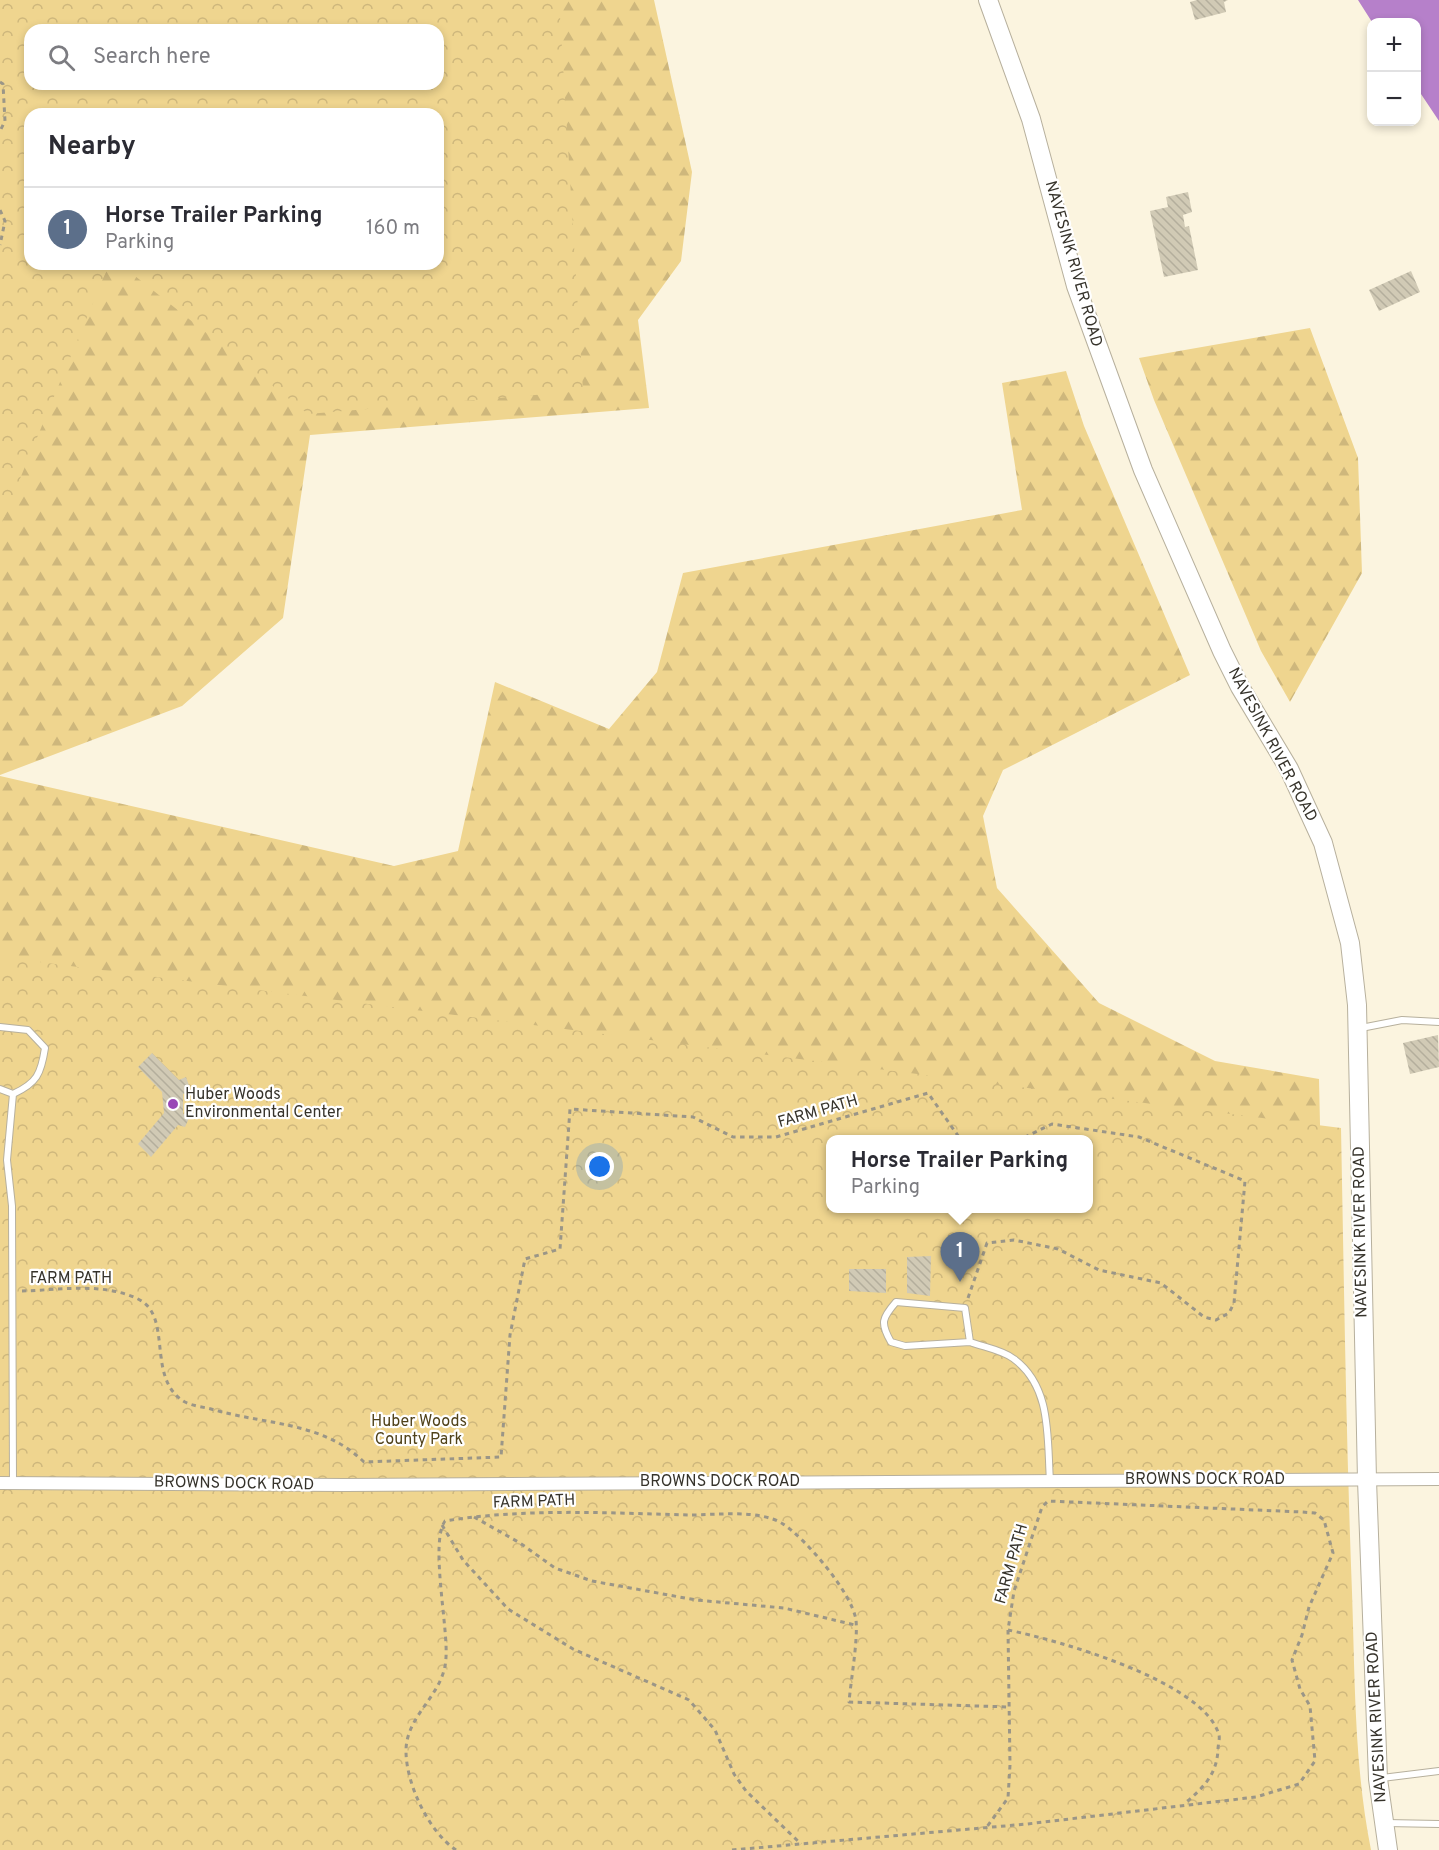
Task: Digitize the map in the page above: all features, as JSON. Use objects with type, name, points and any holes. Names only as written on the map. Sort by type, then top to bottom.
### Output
[{"type":"main road","name":"NAVESINK RIVER ROAD","points":[[988,0],[1031,119],[1076,285],[1143,470],[1222,651],[1240,687],[1289,769],[1323,843],[1352,953],[1357,1029],[1367,1480],[1378,1779],[1388,1850]]},
{"type":"street","name":"BROWNS DOCK ROAD","points":[[0,1483],[345,1485],[1439,1479]]},
{"type":"lane","points":[[1357,1029],[1402,1020],[1439,1022]]},
{"type":"lane","points":[[0,1027],[28,1030],[45,1048],[42,1068],[30,1086],[13,1094],[0,1089]]},
{"type":"lane","points":[[13,1094],[7,1160],[12,1206],[14,1483]]},
{"type":"lane","points":[[970,1342],[965,1308],[896,1302],[886,1314],[883,1329],[891,1342],[905,1346],[970,1342],[1013,1358],[1036,1383],[1044,1403],[1050,1481]]},
{"type":"lane","points":[[1378,1779],[1439,1771]]},
{"type":"lane","points":[[1384,1823],[1439,1824]]},
{"type":"path","points":[[0,82],[3,84],[5,121],[0,131]]},
{"type":"path","points":[[0,210],[5,221],[0,245]]},
{"type":"path","name":"FARM PATH","points":[[12,1292],[112,1289],[141,1300],[156,1319],[159,1357],[168,1384],[185,1401],[226,1413],[315,1431],[348,1446],[364,1462],[501,1457],[510,1335],[525,1259],[560,1249],[570,1108],[693,1118],[733,1137],[776,1137],[928,1093],[957,1135]]},
{"type":"path","points":[[965,1308],[987,1243],[1014,1240],[1058,1249],[1099,1270],[1161,1283],[1204,1317],[1216,1320],[1229,1313],[1234,1303],[1245,1181],[1139,1137],[1052,1124],[1029,1135]]},
{"type":"path","name":"FARM PATH","points":[[442,1525],[445,1521],[473,1516],[592,1512],[745,1513],[782,1523],[828,1569],[847,1596],[855,1625],[849,1702],[1010,1707],[1008,1630],[1014,1592],[1042,1507],[1048,1501],[1302,1512],[1315,1514],[1324,1520],[1333,1553],[1309,1607],[1302,1635],[1292,1660],[1300,1689],[1310,1706],[1315,1761],[1299,1784],[1256,1797],[1182,1806],[986,1828],[732,1850]]},
{"type":"path","points":[[473,1516],[520,1543],[555,1568],[592,1581],[696,1600],[784,1608],[855,1625]]},
{"type":"path","points":[[456,1850],[435,1833],[409,1778],[406,1750],[412,1724],[442,1682],[446,1658],[439,1563],[439,1529],[442,1525],[463,1560],[508,1609],[573,1649],[689,1700],[715,1730],[734,1774],[746,1791],[801,1844]]},
{"type":"path","points":[[1008,1630],[1057,1640],[1164,1682],[1202,1709],[1219,1735],[1218,1764],[1205,1786],[1182,1806]]},
{"type":"path","points":[[986,1828],[1008,1798],[1010,1707]]},
{"type":"green space","points":[[0,0],[654,0],[692,172],[681,261],[638,320],[649,408],[310,435],[283,618],[182,706],[0,775]]},
{"type":"green space","points":[[0,0],[559,0],[583,391],[308,414],[128,270],[444,270],[444,108],[24,108],[24,270],[107,270],[0,527]]},
{"type":"green space","points":[[1310,328],[1358,458],[1362,573],[1290,702],[1261,651],[1154,400],[1139,358]]},
{"type":"green space","points":[[1066,371],[1084,426],[1190,675],[1003,770],[983,816],[997,888],[1099,1003],[1215,1061],[1319,1079],[1321,1169],[1093,1140],[1093,1135],[1058,1135],[0,965],[0,776],[394,866],[458,851],[495,682],[609,729],[657,672],[683,573],[1022,510],[1002,383]]},
{"type":"green space","name":"Huber Woods County Park","points":[[0,957],[1341,1128],[1355,1689],[1361,1786],[1371,1850],[0,1850]]},
{"type":"shaded area","points":[[1358,0],[1439,0],[1439,121],[1421,94],[1421,18],[1369,18]]},
{"type":"building","points":[[1228,0],[1224,2],[1226,12],[1195,20],[1190,2]]},
{"type":"building","points":[[1188,192],[1192,212],[1183,215],[1185,227],[1189,226],[1198,270],[1164,277],[1150,211],[1168,207],[1166,197]]},
{"type":"building","points":[[1411,271],[1420,292],[1379,311],[1369,290]]},
{"type":"building","points":[[1438,1035],[1439,1067],[1410,1074],[1403,1043]]},
{"type":"building","name":"Huber Woods Environmental Center","points":[[152,1053],[179,1080],[186,1077],[191,1091],[183,1094],[183,1114],[190,1116],[185,1127],[178,1125],[151,1157],[138,1144],[164,1113],[162,1092],[138,1067]]},
{"type":"building","points":[[931,1256],[930,1296],[907,1293],[907,1257]]},
{"type":"building","points":[[849,1269],[886,1269],[886,1293],[849,1291]]},
{"type":"place","name":"Huber Woods Environmental Center","points":[[173,1104]]},
{"type":"place","name":"Horse Trailer Parking","points":[[960,1282]]}]
